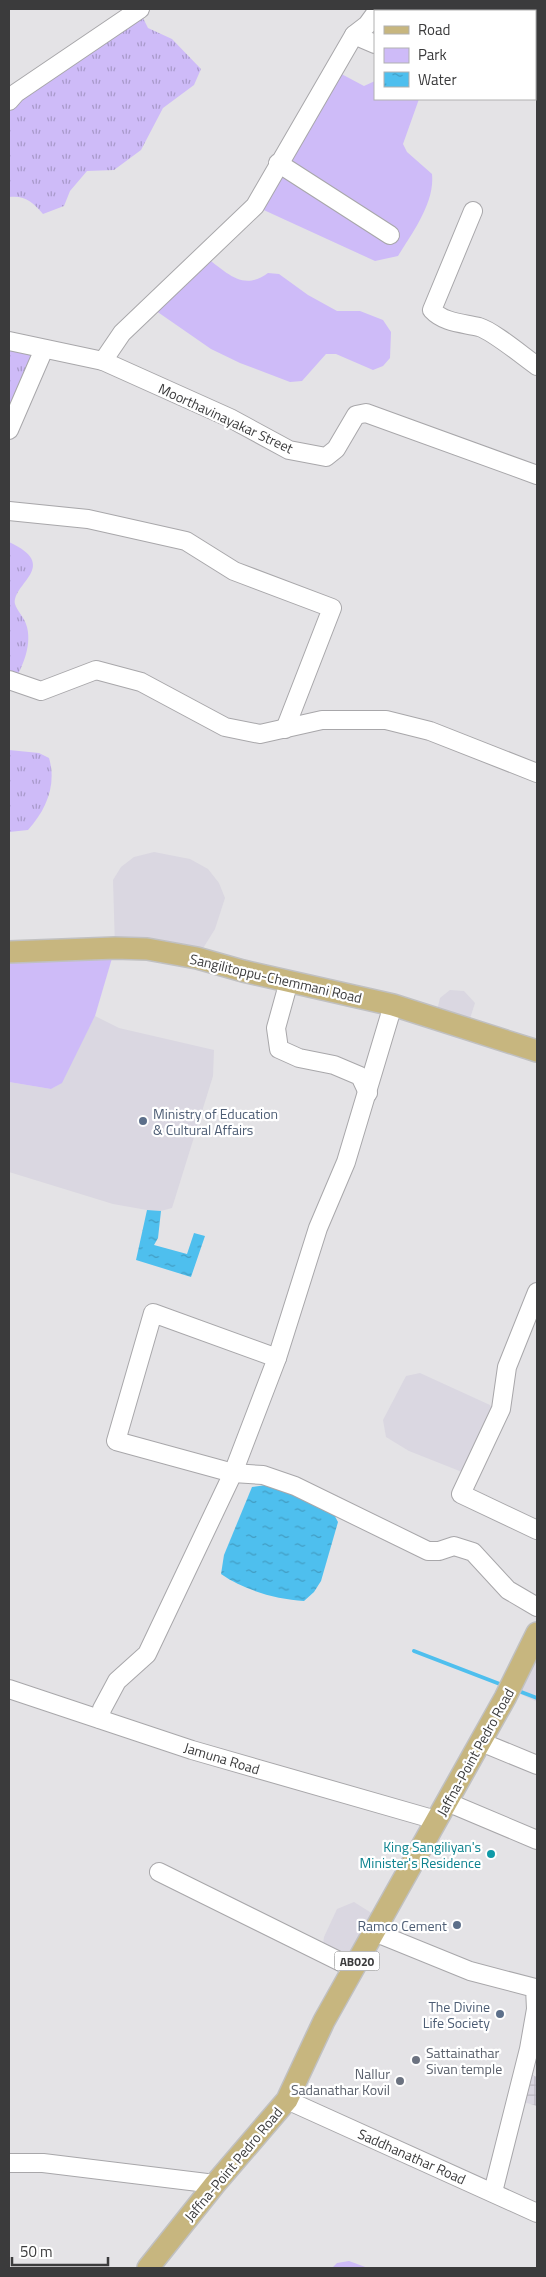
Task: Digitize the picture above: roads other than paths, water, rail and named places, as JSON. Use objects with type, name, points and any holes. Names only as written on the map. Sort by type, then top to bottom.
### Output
[{"type":"main road","name":"Sangilitoppu-Chemmani Road","points":[[9,952],[86,948],[147,949],[197,958],[243,971],[393,1005],[537,1051]]},
{"type":"main road","name":"Jaffna-Point Pedro Road","points":[[148,2268],[215,2184],[287,2100],[324,2020],[481,1742],[537,1633]]},
{"type":"street","points":[[9,100],[16,93],[140,9]]},
{"type":"street","points":[[103,361],[122,334],[255,206],[278,162],[354,35],[367,25],[374,15]]},
{"type":"street","points":[[354,35],[374,44]]},
{"type":"street","points":[[278,162],[390,235]]},
{"type":"street","points":[[473,211],[432,310],[438,316],[449,320],[482,328],[537,366]]},
{"type":"street","name":"Moorthavinayakar Street","points":[[9,341],[103,361],[230,418],[289,450],[326,457],[336,449],[356,414],[366,413],[537,475]]},
{"type":"street","points":[[9,430],[44,349]]},
{"type":"street","points":[[9,511],[88,518],[186,541],[234,571],[332,608],[285,729]]},
{"type":"street","points":[[9,680],[42,691],[96,670],[141,682],[225,727],[260,734],[322,720],[386,720],[430,731],[537,773]]},
{"type":"street","points":[[289,981],[276,1028],[279,1049],[299,1058],[334,1065],[360,1076],[368,1093]]},
{"type":"street","points":[[100,1719],[102,1709],[117,1681],[147,1654],[233,1473],[277,1358],[318,1228],[346,1162],[393,1005]]},
{"type":"street","points":[[537,1292],[507,1366],[501,1409],[461,1494],[537,1530]]},
{"type":"street","points":[[277,1358],[153,1312],[116,1441],[233,1473],[263,1475],[295,1486],[428,1551],[439,1551],[454,1546],[473,1552],[508,1590],[537,1607]]},
{"type":"street","name":"Jamuna Road","points":[[9,1689],[192,1750],[436,1820]]},
{"type":"street","points":[[481,1742],[537,1765]]},
{"type":"street","points":[[447,1802],[537,1840]]},
{"type":"street","points":[[159,1872],[353,1968]]},
{"type":"street","points":[[374,1932],[470,1971],[535,1988],[536,2009],[529,2049],[493,2192]]},
{"type":"street","name":"Saddhanathar Road","points":[[287,2100],[537,2213]]},
{"type":"street","points":[[9,2163],[43,2163],[215,2184]]},
{"type":"water","points":[[147,1210],[161,1211],[158,1238],[154,1245],[187,1254],[194,1233],[205,1236],[191,1277],[136,1260]]},
{"type":"water","points":[[273,1484],[331,1509],[338,1522],[321,1581],[314,1592],[304,1601],[260,1593],[240,1585],[221,1574],[224,1555],[252,1487]]},
{"type":"waterway","points":[[414,1651],[505,1686]]},
{"type":"waterway","points":[[516,1690],[537,1698]]},
{"type":"place","name":"Ministry of Education & Cultural Affairs","points":[[143,1121]]},
{"type":"place","name":"King Sangiliyan's Minister's Residence","points":[[491,1854]]},
{"type":"place","name":"Ramco Cement","points":[[457,1925]]},
{"type":"place","name":"The Divine Life Society","points":[[500,2014]]},
{"type":"place","name":"Sattainathar Sivan temple","points":[[416,2060]]},
{"type":"place","name":"Nallur Sadanathar Kovil","points":[[400,2081]]}]
